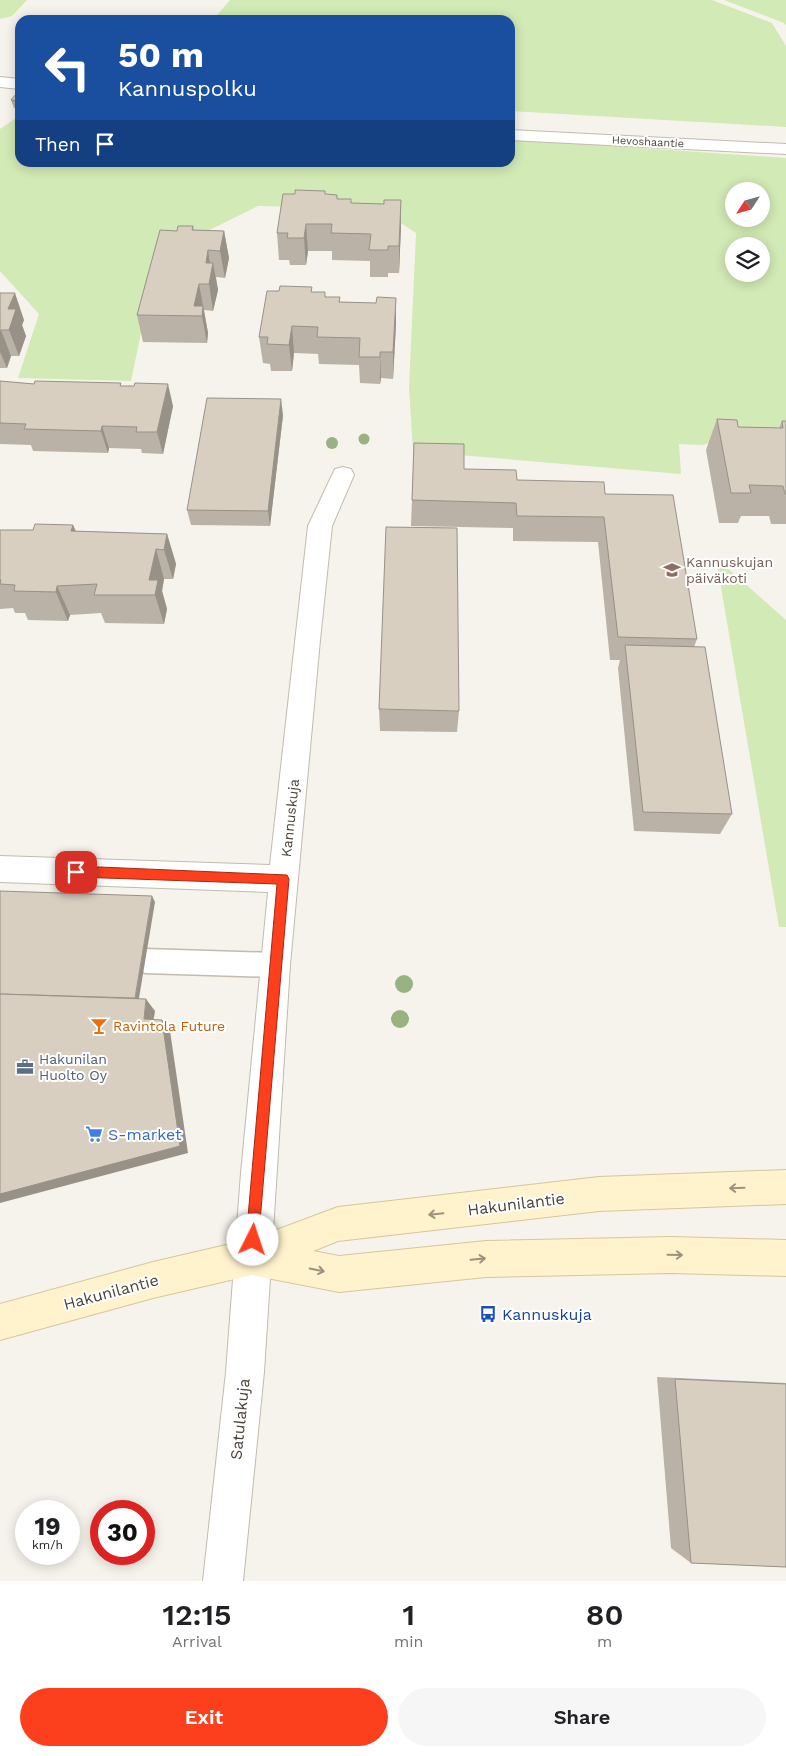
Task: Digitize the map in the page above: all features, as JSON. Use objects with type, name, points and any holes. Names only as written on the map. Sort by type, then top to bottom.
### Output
[{"type":"main road","name":"Hakunilantie","points":[[0,1322],[153,1280],[252,1256],[338,1224],[599,1194],[786,1187]]},
{"type":"main road","name":"Hakunilantie","points":[[252,1256],[339,1274],[486,1259],[671,1255],[786,1258]]},
{"type":"street","points":[[0,82],[15,84]]},
{"type":"street","name":"Hevoshaantie","points":[[515,135],[786,149]]},
{"type":"street","name":"Kannuskuja","points":[[252,1256],[283,879],[320,526],[343,475]]},
{"type":"street","points":[[0,869],[283,879]]},
{"type":"street","name":"Satulakuja","points":[[223,1581],[245,1372],[252,1256]]},
{"type":"lane","points":[[145,960],[275,965]]},
{"type":"green space","points":[[0,0],[27,0],[12,16],[0,19]]},
{"type":"green space","points":[[230,0],[712,0],[772,23],[786,46],[786,127],[515,111],[515,15],[217,15]]},
{"type":"green space","points":[[724,0],[786,0],[786,26],[784,23]]},
{"type":"green space","points":[[15,118],[15,167],[515,167],[515,139],[786,158],[786,425],[702,445],[679,444],[681,474],[413,451],[409,387],[416,233],[379,209],[258,206],[157,256],[131,381],[18,378],[39,314],[0,271],[0,129]]},
{"type":"green space","points":[[716,558],[786,620],[786,927],[779,927]]},
{"type":"building","points":[[295,190],[325,191],[325,194],[337,195],[337,199],[351,199],[351,203],[384,204],[384,200],[401,200],[399,246],[388,246],[388,250],[369,250],[371,234],[331,233],[332,224],[306,224],[304,238],[287,238],[288,233],[277,233],[283,194],[295,194]]},
{"type":"building","points":[[178,226],[193,226],[192,230],[224,231],[220,251],[208,250],[206,263],[213,263],[209,284],[199,284],[194,306],[203,306],[202,316],[137,315],[160,230],[177,231]]},
{"type":"building","points":[[280,286],[312,287],[311,292],[325,292],[325,297],[340,297],[339,302],[376,303],[377,297],[396,298],[393,352],[380,352],[380,357],[359,357],[360,338],[317,337],[318,327],[292,326],[289,345],[267,344],[268,337],[259,337],[267,291],[279,291]]},
{"type":"building","points":[[0,293],[15,293],[8,309],[16,309],[9,330],[1,330],[0,332]]},
{"type":"building","points":[[0,381],[34,384],[35,381],[121,383],[120,386],[134,386],[135,383],[168,384],[157,432],[136,432],[137,427],[102,426],[101,431],[24,429],[26,424],[0,423]]},
{"type":"building","points":[[207,398],[281,399],[268,511],[187,510]]},
{"type":"building","points":[[717,419],[737,420],[738,427],[783,428],[782,421],[786,421],[786,494],[783,486],[749,485],[751,493],[731,493]]},
{"type":"building","points":[[414,443],[464,444],[464,469],[516,470],[517,480],[604,482],[605,494],[673,495],[697,639],[618,637],[604,517],[517,516],[516,503],[412,500]]},
{"type":"building","points":[[35,524],[73,525],[71,531],[167,534],[164,550],[156,549],[149,580],[158,580],[155,595],[94,595],[97,584],[57,586],[56,592],[14,591],[15,585],[0,584],[0,530],[33,530]]},
{"type":"building","points":[[386,527],[457,528],[459,711],[379,709]]},
{"type":"building","points":[[625,645],[705,647],[732,814],[643,812]]},
{"type":"building","points":[[0,891],[152,896],[135,998],[0,994]]},
{"type":"building","points":[[0,994],[146,999],[144,1019],[162,1020],[180,1146],[0,1194]]},
{"type":"building","points":[[675,1379],[786,1384],[786,1567],[691,1563]]},
{"type":"place","name":"Kannuskujan päiväkoti","points":[[672,570]]},
{"type":"place","name":"Ravintola Future","points":[[99,1026]]},
{"type":"place","name":"Hakunilan Huolto Oy","points":[[25,1067]]},
{"type":"place","name":"S-market","points":[[94,1134]]},
{"type":"place","name":"Kannuskuja","points":[[488,1314]]},
{"type":"route","points":[[76,872],[283,879],[253,1240]]}]
